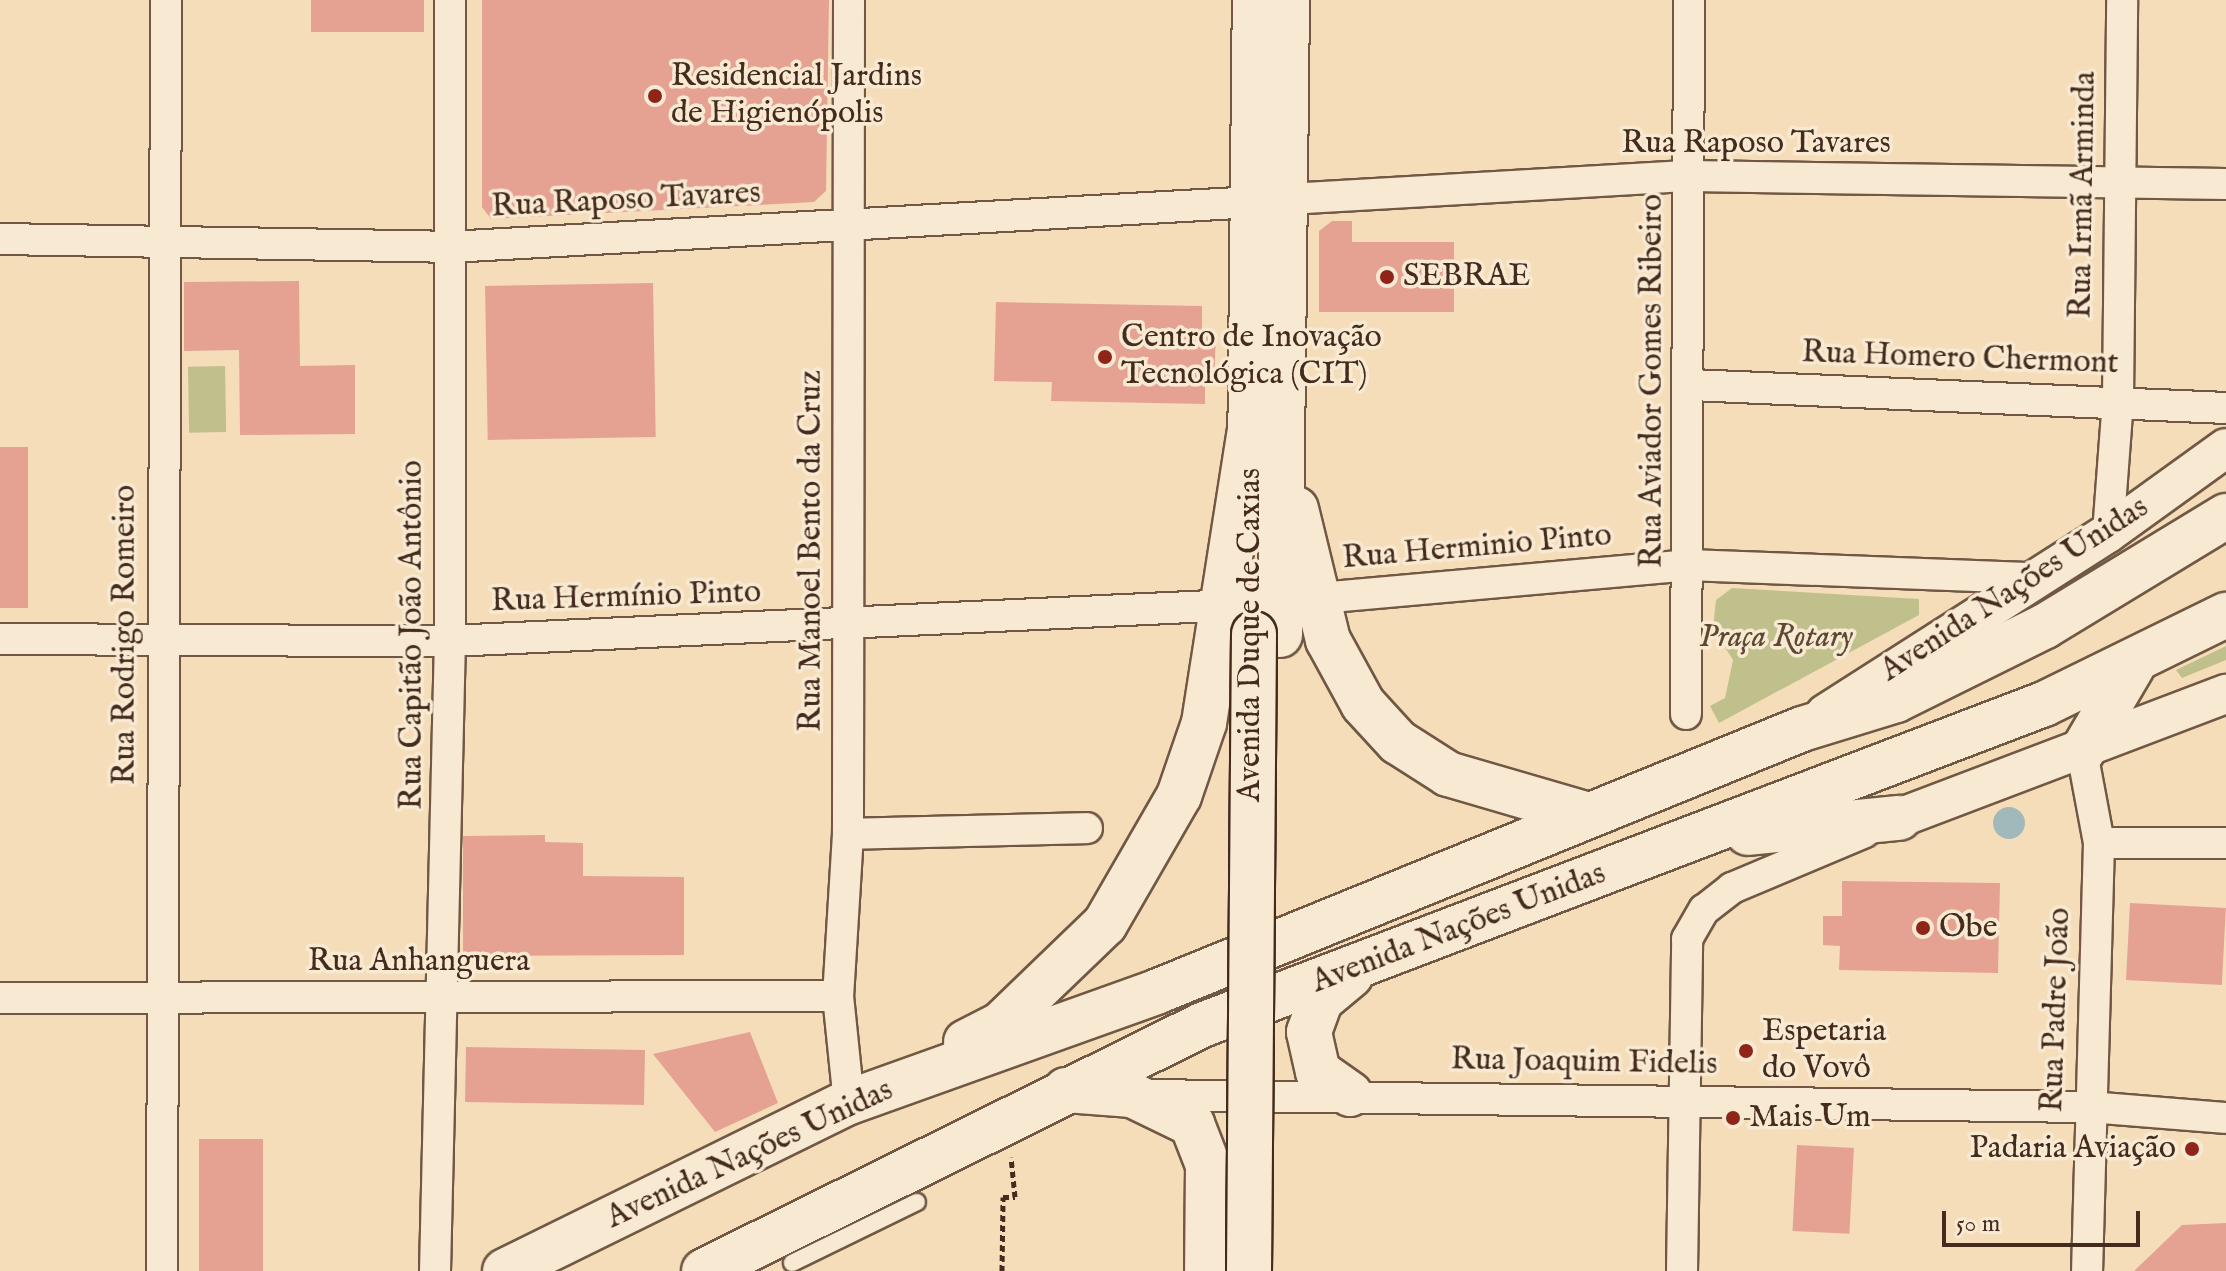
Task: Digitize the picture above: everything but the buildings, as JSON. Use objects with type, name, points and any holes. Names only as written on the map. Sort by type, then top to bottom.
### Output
[{"type":"main road","name":"Avenida Duque de Caxias","points":[[1255,0],[1271,201]]},
{"type":"main road","name":"Avenida Duque de Caxias","points":[[1249,1271],[1252,619],[1266,443],[1271,201],[1287,0]]},
{"type":"main road","points":[[1266,443],[1320,598],[1328,640],[1363,704],[1398,742],[1448,774],[1588,815]]},
{"type":"main road","points":[[929,1074],[1055,979],[1145,865],[1204,723],[1252,619],[1266,443]]},
{"type":"main road","name":"Avenida Nações Unidas","points":[[522,1266],[849,1102],[1156,992],[1802,729],[1896,700],[2045,626],[2226,516]]},
{"type":"main road","name":"Avenida Nações Unidas","points":[[704,1271],[910,1187],[1064,1091],[1202,1025],[1357,970],[2132,667],[2226,615]]},
{"type":"main road","name":"Avenida Duque de Caxias","points":[[1252,619],[1279,1271]]},
{"type":"main road","points":[[2082,752],[2132,667]]},
{"type":"main road","points":[[1690,839],[1899,818]]},
{"type":"main road","points":[[1350,1094],[1318,1072],[1309,1032],[1320,1001],[1357,970]]},
{"type":"main road","points":[[1064,1091],[1132,1095],[1192,1124],[1208,1165],[1207,1271]]},
{"type":"street","name":"Rua Rodrigo Romeiro","points":[[162,1271],[160,638],[168,242],[166,0]]},
{"type":"street","name":"Rua Capitão João Antônio","points":[[435,1271],[445,997],[450,641],[450,0]]},
{"type":"street","name":"Rua Manoel Bento da Cruz","points":[[849,0],[848,834],[838,996],[849,1102]]},
{"type":"street","name":"Rua Aviador Gomes Ribeiro","points":[[1686,714],[1691,385],[1689,0]]},
{"type":"street","name":"Rua Irmã Arminda","points":[[2108,533],[2118,400],[2122,0]]},
{"type":"street","name":"Rua Raposo Tavares","points":[[0,239],[450,247],[1690,176],[2226,184]]},
{"type":"street","name":"Rua Homero Chermont","points":[[1691,385],[2118,400],[2226,408]]},
{"type":"street","name":"Avenida Nações Unidas","points":[[1802,729],[2108,533],[2226,448]]},
{"type":"street","points":[[1688,565],[2034,578]]},
{"type":"street","name":"Rua Herminio Pinto","points":[[1320,598],[1688,565]]},
{"type":"street","name":"Rua Hermínio Pinto","points":[[0,639],[450,641],[847,625],[1252,619]]},
{"type":"street","points":[[1682,1271],[1687,939],[1704,910],[1732,888],[1899,818],[2082,752],[2226,694]]},
{"type":"street","name":"Rua Padre João","points":[[2082,752],[2099,843],[2089,1107],[2087,1271]]},
{"type":"street","points":[[848,834],[1087,828]]},
{"type":"street","points":[[2099,843],[2226,843]]},
{"type":"street","name":"Rua Anhanguera","points":[[0,998],[838,996]]},
{"type":"street","name":"Rua Joaquim Fidelis","points":[[1132,1095],[1350,1094],[2089,1107],[2226,1118]]},
{"type":"lane","points":[[792,1263],[910,1187],[925,1219]]},
{"type":"green space","points":[[225,366],[226,432],[189,433],[188,367]]},
{"type":"green space","name":"Praça Rotary","points":[[1732,588],[1919,599],[1919,615],[1719,723],[1710,706],[1725,698],[1733,660],[1713,628],[1716,600]]},
{"type":"green space","points":[[2226,646],[2226,660],[2182,678],[2176,670]]},
{"type":"water","points":[[2009,807],[2020,812],[2025,823],[2020,834],[2009,839],[1998,834],[1993,823],[1998,812]]},
{"type":"place","name":"Residencial Jardins de Higienópolis","points":[[655,96]]},
{"type":"place","name":"SEBRAE","points":[[1387,277]]},
{"type":"place","name":"Centro de Inovação Tecnológica (CIT)","points":[[1105,357]]},
{"type":"place","name":"Obe","points":[[1923,928]]},
{"type":"place","name":"Espetaria do Vovô","points":[[1746,1051]]},
{"type":"place","name":"Mais Um","points":[[1733,1118]]},
{"type":"place","name":"Padaria Aviação","points":[[2192,1149]]}]
